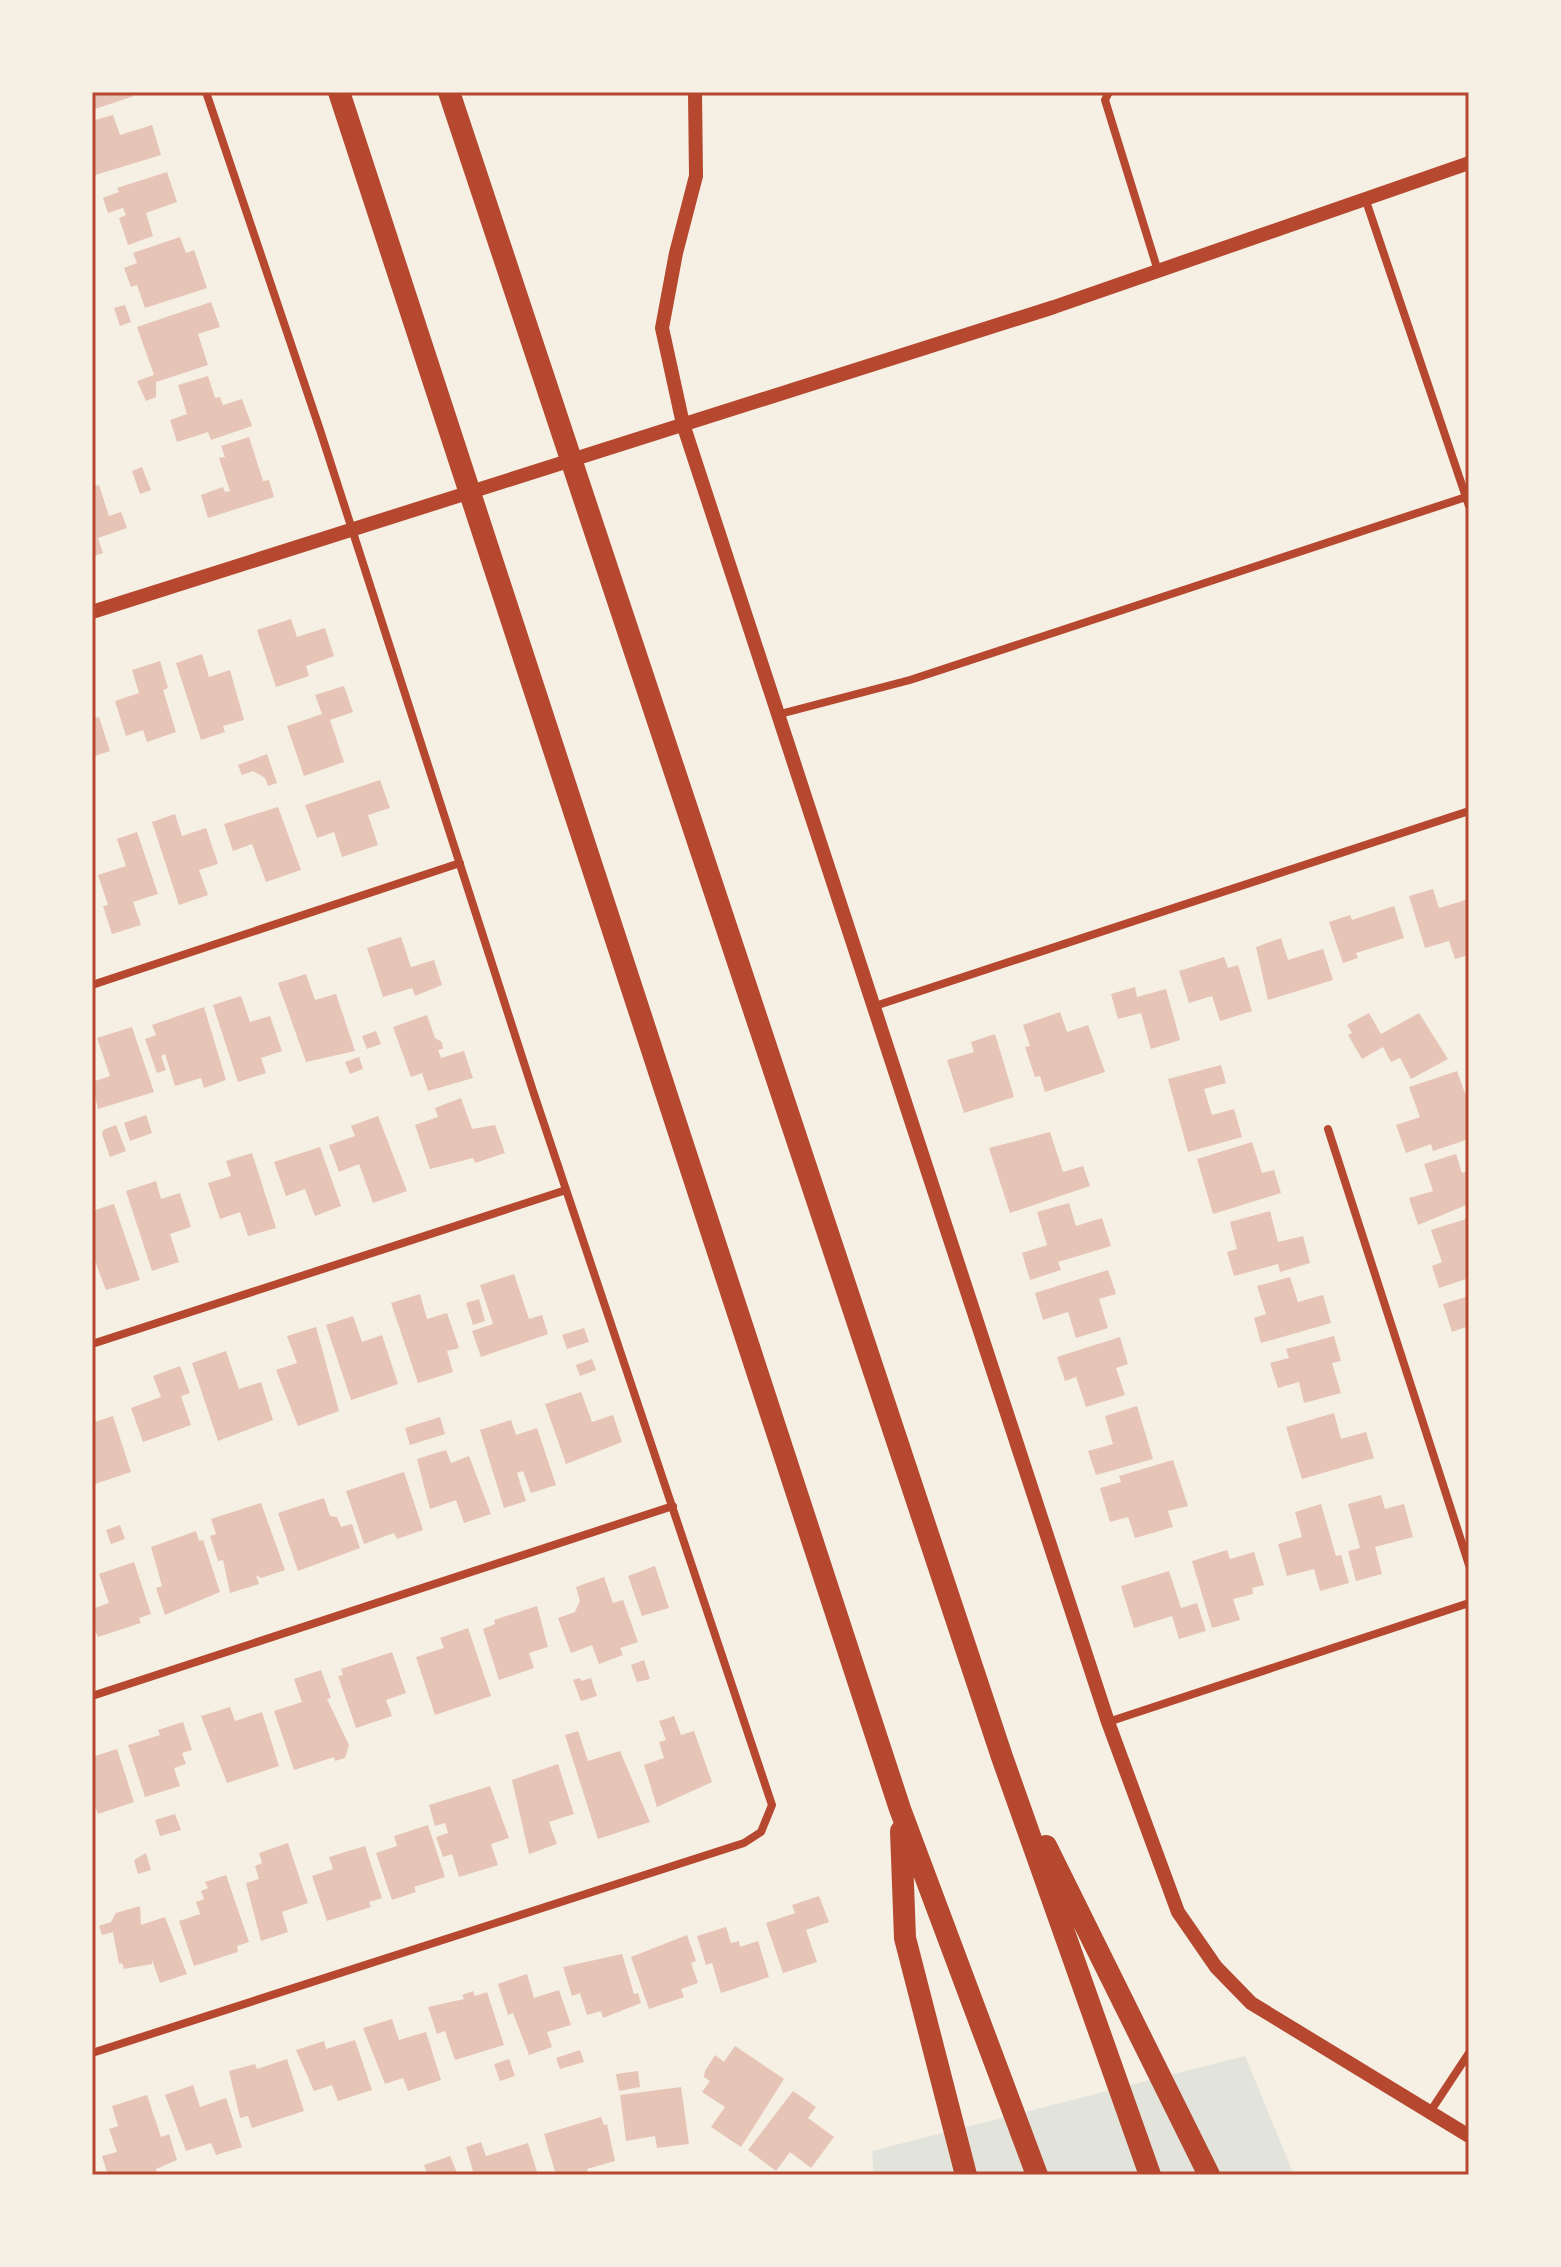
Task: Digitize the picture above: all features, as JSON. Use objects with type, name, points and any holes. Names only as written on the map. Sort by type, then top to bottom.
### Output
[{"type":"highway","points":[[339,92],[440,401]]},
{"type":"highway","points":[[346,92],[495,578],[900,1809],[1037,2175]]},
{"type":"highway","points":[[449,92],[1002,1757],[1150,2175]]},
{"type":"highway","points":[[1002,1757],[1209,2175]]},
{"type":"highway","points":[[900,1809],[905,1938],[966,2175]]},
{"type":"street","points":[[92,2053],[744,1843],[761,1832],[772,1805],[566,1190],[350,531],[320,430],[206,92]]},
{"type":"street","points":[[695,92],[696,176],[676,253],[662,328],[683,424],[1108,1722],[1178,1912],[1216,1967],[1251,2003],[1469,2136]]},
{"type":"street","points":[[1109,92],[1105,100],[1158,271]]},
{"type":"street","points":[[92,612],[828,380],[1158,271],[1469,163]]},
{"type":"street","points":[[780,714],[910,680],[1468,500],[1365,198]]},
{"type":"street","points":[[875,1006],[1469,811]]},
{"type":"street","points":[[92,985],[460,863]]},
{"type":"street","points":[[1328,1129],[1469,1565]]},
{"type":"street","points":[[92,1344],[566,1190]]},
{"type":"street","points":[[92,1696],[673,1506]]},
{"type":"street","points":[[1108,1722],[1469,1603]]},
{"type":"street","points":[[1430,2112],[1469,2053]]},
{"type":"shaded area","points":[[1245,2056],[1294,2175],[874,2175],[872,2151]]},
{"type":"building","points":[[92,92],[132,92],[134,96],[92,110]]},
{"type":"building","points":[[113,115],[120,135],[152,125],[161,155],[92,176],[92,148],[95,147],[92,121]]},
{"type":"building","points":[[167,172],[177,202],[146,213],[153,236],[128,245],[119,218],[126,215],[123,208],[108,213],[103,198],[119,192],[117,188]]},
{"type":"building","points":[[180,237],[186,253],[194,250],[207,288],[145,308],[137,285],[131,287],[124,268],[137,263],[133,253]]},
{"type":"building","points":[[211,302],[220,327],[198,334],[208,365],[156,382],[156,397],[146,401],[137,381],[154,375],[137,327]]},
{"type":"building","points":[[125,305],[131,322],[120,326],[114,308]]},
{"type":"building","points":[[208,376],[215,398],[220,397],[223,405],[242,399],[252,426],[211,440],[208,432],[177,442],[170,420],[187,414],[178,385]]},
{"type":"building","points":[[249,437],[263,481],[269,480],[274,497],[208,518],[201,495],[223,487],[225,492],[230,491],[219,458],[225,457],[221,446]]},
{"type":"building","points":[[142,467],[151,490],[140,494],[132,471]]},
{"type":"building","points":[[99,485],[109,516],[121,512],[127,528],[98,538],[103,553],[92,557],[92,487]]},
{"type":"building","points":[[291,619],[297,637],[325,628],[334,656],[306,666],[309,676],[276,687],[257,630]]},
{"type":"building","points":[[202,654],[209,677],[230,670],[244,720],[223,726],[225,732],[201,740],[176,663]]},
{"type":"building","points":[[160,661],[168,688],[163,690],[176,732],[147,742],[143,730],[126,736],[115,701],[139,693],[132,670]]},
{"type":"building","points":[[344,686],[353,712],[330,720],[344,762],[304,776],[287,726],[322,714],[315,695]]},
{"type":"building","points":[[99,717],[110,751],[92,757],[92,719]]},
{"type":"building","points":[[267,754],[277,783],[268,786],[265,778],[253,771],[242,775],[238,765]]},
{"type":"building","points":[[380,780],[390,808],[368,815],[378,845],[342,857],[334,832],[317,838],[305,805]]},
{"type":"building","points":[[278,807],[301,870],[266,882],[252,844],[233,851],[224,824]]},
{"type":"building","points":[[175,814],[182,836],[206,828],[218,864],[199,870],[208,895],[179,905],[152,822]]},
{"type":"building","points":[[137,832],[158,894],[133,902],[141,925],[112,934],[103,906],[108,905],[98,875],[126,866],[117,839]]},
{"type":"building","points":[[1433,889],[1439,908],[1469,899],[1469,955],[1455,959],[1449,941],[1425,948],[1409,896]]},
{"type":"building","points":[[1394,906],[1404,938],[1356,953],[1358,958],[1343,963],[1329,922],[1350,915],[1352,920]]},
{"type":"building","points":[[401,937],[411,967],[434,960],[442,985],[415,996],[412,988],[383,997],[367,948]]},
{"type":"building","points":[[1281,938],[1288,960],[1323,949],[1333,980],[1268,1000],[1256,947]]},
{"type":"building","points":[[1224,957],[1228,968],[1238,965],[1252,1011],[1220,1021],[1212,996],[1189,1003],[1179,971]]},
{"type":"building","points":[[306,974],[315,1000],[336,994],[355,1051],[306,1062],[278,983]]},
{"type":"building","points":[[1135,987],[1137,997],[1166,989],[1180,1040],[1151,1049],[1141,1013],[1118,1019],[1111,994]]},
{"type":"building","points":[[241,996],[250,1022],[270,1016],[282,1051],[261,1058],[266,1073],[238,1082],[213,1005]]},
{"type":"building","points":[[204,1007],[226,1080],[204,1088],[201,1078],[175,1086],[165,1054],[161,1056],[166,1070],[157,1073],[145,1039],[156,1035],[152,1025]]},
{"type":"building","points":[[1060,1012],[1067,1032],[1088,1025],[1105,1072],[1045,1092],[1040,1076],[1035,1077],[1025,1047],[1030,1046],[1023,1025]]},
{"type":"building","points":[[1369,1013],[1381,1034],[1419,1013],[1448,1059],[1411,1079],[1400,1058],[1391,1062],[1383,1047],[1362,1059],[1348,1035],[1352,1033],[1347,1025]]},
{"type":"building","points":[[427,1015],[435,1038],[442,1042],[443,1049],[438,1050],[441,1058],[464,1051],[473,1078],[428,1091],[422,1073],[411,1077],[393,1027]]},
{"type":"building","points":[[132,1027],[154,1092],[98,1109],[92,1082],[110,1076],[97,1038]]},
{"type":"building","points":[[376,1031],[381,1044],[367,1049],[362,1036]]},
{"type":"building","points":[[995,1034],[1014,1097],[964,1113],[947,1060],[974,1052],[971,1042]]},
{"type":"building","points":[[359,1057],[363,1069],[350,1074],[345,1062]]},
{"type":"building","points":[[1221,1065],[1226,1083],[1204,1089],[1212,1115],[1234,1109],[1242,1137],[1188,1152],[1168,1079]]},
{"type":"building","points":[[1457,1071],[1466,1096],[1469,1095],[1469,1139],[1433,1151],[1431,1144],[1406,1153],[1396,1125],[1420,1117],[1409,1087]]},
{"type":"building","points":[[461,1098],[472,1129],[495,1125],[505,1153],[475,1163],[473,1158],[430,1169],[415,1125],[438,1117],[435,1108]]},
{"type":"building","points":[[146,1115],[152,1133],[130,1141],[124,1123]]},
{"type":"building","points":[[378,1116],[407,1191],[373,1203],[359,1164],[339,1172],[329,1145],[355,1136],[351,1126]]},
{"type":"building","points":[[116,1125],[126,1151],[110,1157],[102,1134],[103,1130]]},
{"type":"building","points":[[1050,1132],[1063,1172],[1083,1166],[1090,1186],[1010,1213],[989,1148]]},
{"type":"building","points":[[1252,1142],[1262,1173],[1274,1170],[1281,1193],[1213,1214],[1197,1159]]},
{"type":"building","points":[[320,1147],[341,1206],[315,1216],[305,1189],[286,1196],[274,1162]]},
{"type":"building","points":[[252,1153],[276,1228],[248,1236],[240,1212],[220,1219],[208,1183],[231,1176],[226,1161]]},
{"type":"building","points":[[1456,1154],[1462,1173],[1469,1171],[1469,1204],[1418,1225],[1409,1198],[1433,1191],[1424,1164]]},
{"type":"building","points":[[156,1181],[161,1199],[180,1193],[191,1227],[170,1234],[179,1262],[152,1271],[126,1191]]},
{"type":"building","points":[[1069,1203],[1076,1226],[1102,1218],[1111,1246],[1058,1262],[1061,1270],[1030,1280],[1022,1253],[1047,1245],[1037,1212]]},
{"type":"building","points":[[114,1204],[140,1280],[106,1290],[92,1253],[92,1211]]},
{"type":"building","points":[[1270,1211],[1278,1242],[1303,1236],[1310,1263],[1280,1272],[1278,1264],[1234,1276],[1227,1252],[1237,1249],[1230,1222]]},
{"type":"building","points":[[1469,1218],[1469,1278],[1439,1288],[1432,1266],[1442,1262],[1431,1230]]},
{"type":"building","points":[[1108,1270],[1116,1294],[1099,1299],[1108,1328],[1076,1338],[1068,1312],[1043,1320],[1035,1293]]},
{"type":"building","points":[[514,1274],[529,1319],[542,1315],[548,1334],[481,1357],[472,1331],[493,1324],[480,1285]]},
{"type":"building","points":[[1290,1277],[1298,1302],[1323,1295],[1331,1323],[1261,1343],[1254,1318],[1266,1314],[1257,1286]]},
{"type":"building","points":[[420,1294],[427,1319],[447,1313],[459,1348],[447,1351],[453,1372],[418,1383],[391,1303]]},
{"type":"building","points":[[1469,1296],[1469,1326],[1452,1332],[1443,1304]]},
{"type":"building","points":[[479,1299],[485,1321],[473,1325],[466,1303]]},
{"type":"building","points":[[353,1316],[362,1342],[382,1335],[398,1384],[351,1400],[326,1325]]},
{"type":"building","points":[[316,1327],[339,1411],[298,1426],[276,1370],[297,1363],[287,1336]]},
{"type":"building","points":[[584,1328],[589,1342],[567,1349],[562,1335]]},
{"type":"building","points":[[1334,1336],[1341,1361],[1332,1363],[1341,1393],[1304,1403],[1299,1382],[1278,1388],[1270,1363],[1289,1358],[1286,1349]]},
{"type":"building","points":[[1120,1337],[1128,1364],[1116,1368],[1125,1395],[1086,1407],[1076,1377],[1065,1381],[1057,1357]]},
{"type":"building","points":[[226,1351],[239,1389],[261,1382],[273,1420],[218,1441],[192,1363]]},
{"type":"building","points":[[592,1359],[596,1370],[580,1376],[576,1365]]},
{"type":"building","points":[[180,1366],[190,1393],[181,1396],[191,1425],[143,1442],[131,1408],[161,1397],[153,1376]]},
{"type":"building","points":[[581,1392],[592,1422],[613,1415],[622,1442],[566,1464],[545,1404]]},
{"type":"building","points":[[1137,1406],[1153,1459],[1096,1475],[1088,1451],[1113,1444],[1105,1416]]},
{"type":"building","points":[[1334,1413],[1341,1439],[1366,1432],[1374,1458],[1302,1479],[1286,1427]]},
{"type":"building","points":[[113,1416],[131,1472],[92,1485],[92,1420],[96,1430],[95,1422]]},
{"type":"building","points":[[440,1417],[445,1434],[410,1445],[405,1428]]},
{"type":"building","points":[[511,1420],[516,1435],[537,1428],[556,1485],[531,1493],[523,1471],[517,1473],[526,1501],[504,1508],[480,1430]]},
{"type":"building","points":[[446,1450],[451,1463],[469,1456],[491,1514],[464,1523],[456,1500],[430,1509],[417,1459]]},
{"type":"building","points":[[1173,1460],[1188,1506],[1168,1511],[1173,1527],[1135,1538],[1128,1517],[1110,1522],[1100,1488],[1121,1482],[1119,1476]]},
{"type":"building","points":[[404,1472],[423,1530],[397,1539],[394,1533],[364,1544],[346,1491]]},
{"type":"building","points":[[1381,1495],[1385,1509],[1404,1504],[1413,1537],[1375,1547],[1382,1574],[1356,1581],[1348,1551],[1360,1548],[1348,1504]]},
{"type":"building","points":[[324,1498],[330,1516],[337,1517],[341,1527],[352,1524],[360,1548],[298,1571],[278,1513]]},
{"type":"building","points":[[261,1503],[285,1570],[261,1578],[256,1575],[259,1584],[230,1593],[223,1560],[218,1561],[210,1536],[216,1534],[211,1519]]},
{"type":"building","points":[[1321,1504],[1336,1556],[1341,1555],[1349,1583],[1320,1591],[1314,1569],[1287,1576],[1278,1544],[1302,1537],[1295,1512]]},
{"type":"building","points":[[120,1525],[125,1539],[111,1544],[106,1530]]},
{"type":"building","points":[[196,1531],[199,1541],[203,1540],[220,1592],[165,1615],[156,1588],[162,1586],[151,1547]]},
{"type":"building","points":[[1227,1550],[1230,1559],[1254,1552],[1264,1585],[1252,1588],[1253,1594],[1233,1599],[1240,1620],[1212,1628],[1192,1561]]},
{"type":"building","points":[[134,1562],[151,1614],[139,1618],[141,1623],[98,1637],[92,1624],[92,1609],[109,1603],[99,1574]]},
{"type":"building","points":[[655,1566],[669,1608],[642,1616],[628,1576]]},
{"type":"building","points":[[1169,1571],[1181,1608],[1197,1603],[1206,1631],[1179,1639],[1172,1616],[1134,1628],[1121,1586]]},
{"type":"building","points":[[604,1577],[613,1603],[623,1600],[638,1642],[620,1648],[623,1655],[599,1664],[592,1645],[571,1653],[558,1618],[575,1612],[580,1601],[576,1587]]},
{"type":"building","points":[[537,1606],[548,1647],[529,1653],[534,1668],[499,1680],[483,1629],[495,1624],[494,1620]]},
{"type":"building","points":[[468,1628],[491,1696],[435,1715],[416,1657],[444,1648],[440,1638]]},
{"type":"building","points":[[392,1652],[406,1693],[386,1700],[392,1716],[356,1728],[338,1676],[343,1675],[341,1669]]},
{"type":"building","points":[[644,1660],[650,1679],[637,1682],[631,1665]]},
{"type":"building","points":[[321,1670],[331,1698],[327,1699],[349,1745],[345,1758],[335,1761],[334,1757],[294,1770],[274,1711],[302,1702],[294,1679]]},
{"type":"building","points":[[580,1678],[581,1681],[591,1678],[597,1696],[581,1701],[573,1680]]},
{"type":"building","points":[[230,1707],[235,1721],[262,1712],[279,1766],[227,1783],[201,1716]]},
{"type":"building","points":[[674,1716],[681,1735],[694,1731],[712,1782],[657,1807],[644,1765],[664,1758],[659,1742],[666,1740],[659,1721]]},
{"type":"building","points":[[183,1722],[192,1750],[182,1753],[186,1764],[174,1768],[180,1786],[145,1797],[128,1745],[160,1735],[158,1730]]},
{"type":"building","points":[[578,1731],[588,1761],[620,1751],[650,1822],[598,1839],[565,1735]]},
{"type":"building","points":[[117,1749],[134,1802],[98,1814],[92,1799],[92,1757]]},
{"type":"building","points":[[558,1764],[574,1814],[549,1822],[557,1844],[529,1854],[512,1780]]},
{"type":"building","points":[[490,1786],[509,1838],[491,1844],[498,1865],[459,1877],[452,1854],[443,1857],[436,1837],[448,1833],[445,1823],[435,1826],[429,1805]]},
{"type":"building","points":[[175,1814],[181,1830],[160,1836],[155,1820]]},
{"type":"building","points":[[428,1825],[445,1877],[414,1887],[416,1892],[392,1900],[376,1853],[397,1846],[394,1836]]},
{"type":"building","points":[[288,1843],[308,1903],[282,1912],[288,1932],[261,1941],[246,1883],[259,1879],[255,1866],[262,1863],[259,1853]]},
{"type":"building","points":[[365,1846],[382,1898],[369,1902],[371,1907],[327,1921],[312,1876],[333,1869],[329,1857]]},
{"type":"building","points":[[146,1853],[151,1870],[138,1874],[134,1860]]},
{"type":"building","points":[[226,1875],[249,1942],[237,1946],[238,1952],[194,1966],[179,1921],[200,1914],[196,1902],[204,1899],[201,1891],[208,1888],[205,1882]]},
{"type":"building","points":[[819,1896],[829,1922],[806,1930],[817,1962],[783,1973],[766,1923],[795,1913],[792,1905]]},
{"type":"building","points":[[140,1906],[141,1925],[165,1917],[187,1974],[160,1983],[152,1960],[152,1964],[124,1969],[122,1963],[119,1964],[113,1932],[102,1935],[99,1926],[111,1922],[116,1913]]},
{"type":"building","points":[[726,1927],[731,1943],[739,1941],[740,1947],[758,1941],[769,1977],[721,1993],[712,1963],[706,1965],[697,1936]]},
{"type":"building","points":[[687,1935],[696,1961],[691,1963],[698,1983],[681,1989],[684,1997],[649,2009],[631,1957]]},
{"type":"building","points":[[622,1954],[634,1994],[638,1993],[641,2003],[603,2018],[601,2011],[587,2015],[580,1993],[572,1996],[563,1967]]},
{"type":"building","points":[[527,1974],[534,1998],[559,1990],[571,2025],[547,2032],[552,2047],[529,2055],[513,2013],[508,2015],[498,1984]]},
{"type":"building","points":[[473,1991],[475,1996],[487,1992],[504,2045],[455,2060],[445,2031],[437,2034],[428,2007],[464,1999],[462,1995]]},
{"type":"building","points":[[392,2019],[399,2040],[426,2032],[441,2080],[408,2091],[403,2078],[385,2084],[363,2028]]},
{"type":"building","points":[[355,2040],[372,2090],[338,2101],[332,2085],[314,2091],[296,2050],[324,2041],[326,2049]]},
{"type":"building","points":[[735,2046],[784,2079],[741,2147],[711,2127],[725,2107],[702,2092],[710,2081],[704,2077],[705,2071],[715,2055],[724,2062]]},
{"type":"building","points":[[580,2050],[584,2062],[560,2069],[556,2058]]},
{"type":"building","points":[[287,2059],[304,2111],[252,2128],[248,2116],[240,2118],[229,2071],[255,2064],[257,2069]]},
{"type":"building","points":[[509,2059],[515,2076],[500,2081],[494,2064]]},
{"type":"building","points":[[638,2071],[640,2087],[619,2091],[616,2074]]},
{"type":"building","points":[[193,2085],[200,2107],[226,2098],[242,2147],[216,2155],[211,2143],[186,2151],[165,2095]]},
{"type":"building","points":[[681,2087],[689,2144],[657,2148],[655,2136],[626,2141],[620,2095]]},
{"type":"building","points":[[793,2091],[816,2107],[808,2118],[834,2137],[811,2168],[790,2152],[776,2171],[748,2150]]},
{"type":"building","points":[[147,2095],[161,2137],[169,2134],[177,2160],[156,2169],[158,2175],[108,2175],[102,2156],[117,2152],[109,2129],[118,2126],[112,2106]]},
{"type":"building","points":[[601,2117],[604,2125],[607,2124],[615,2161],[587,2169],[589,2175],[556,2175],[544,2134]]},
{"type":"building","points":[[481,2142],[486,2156],[528,2143],[538,2175],[474,2175],[466,2147]]},
{"type":"building","points":[[450,2156],[458,2175],[428,2175],[424,2165]]}]
